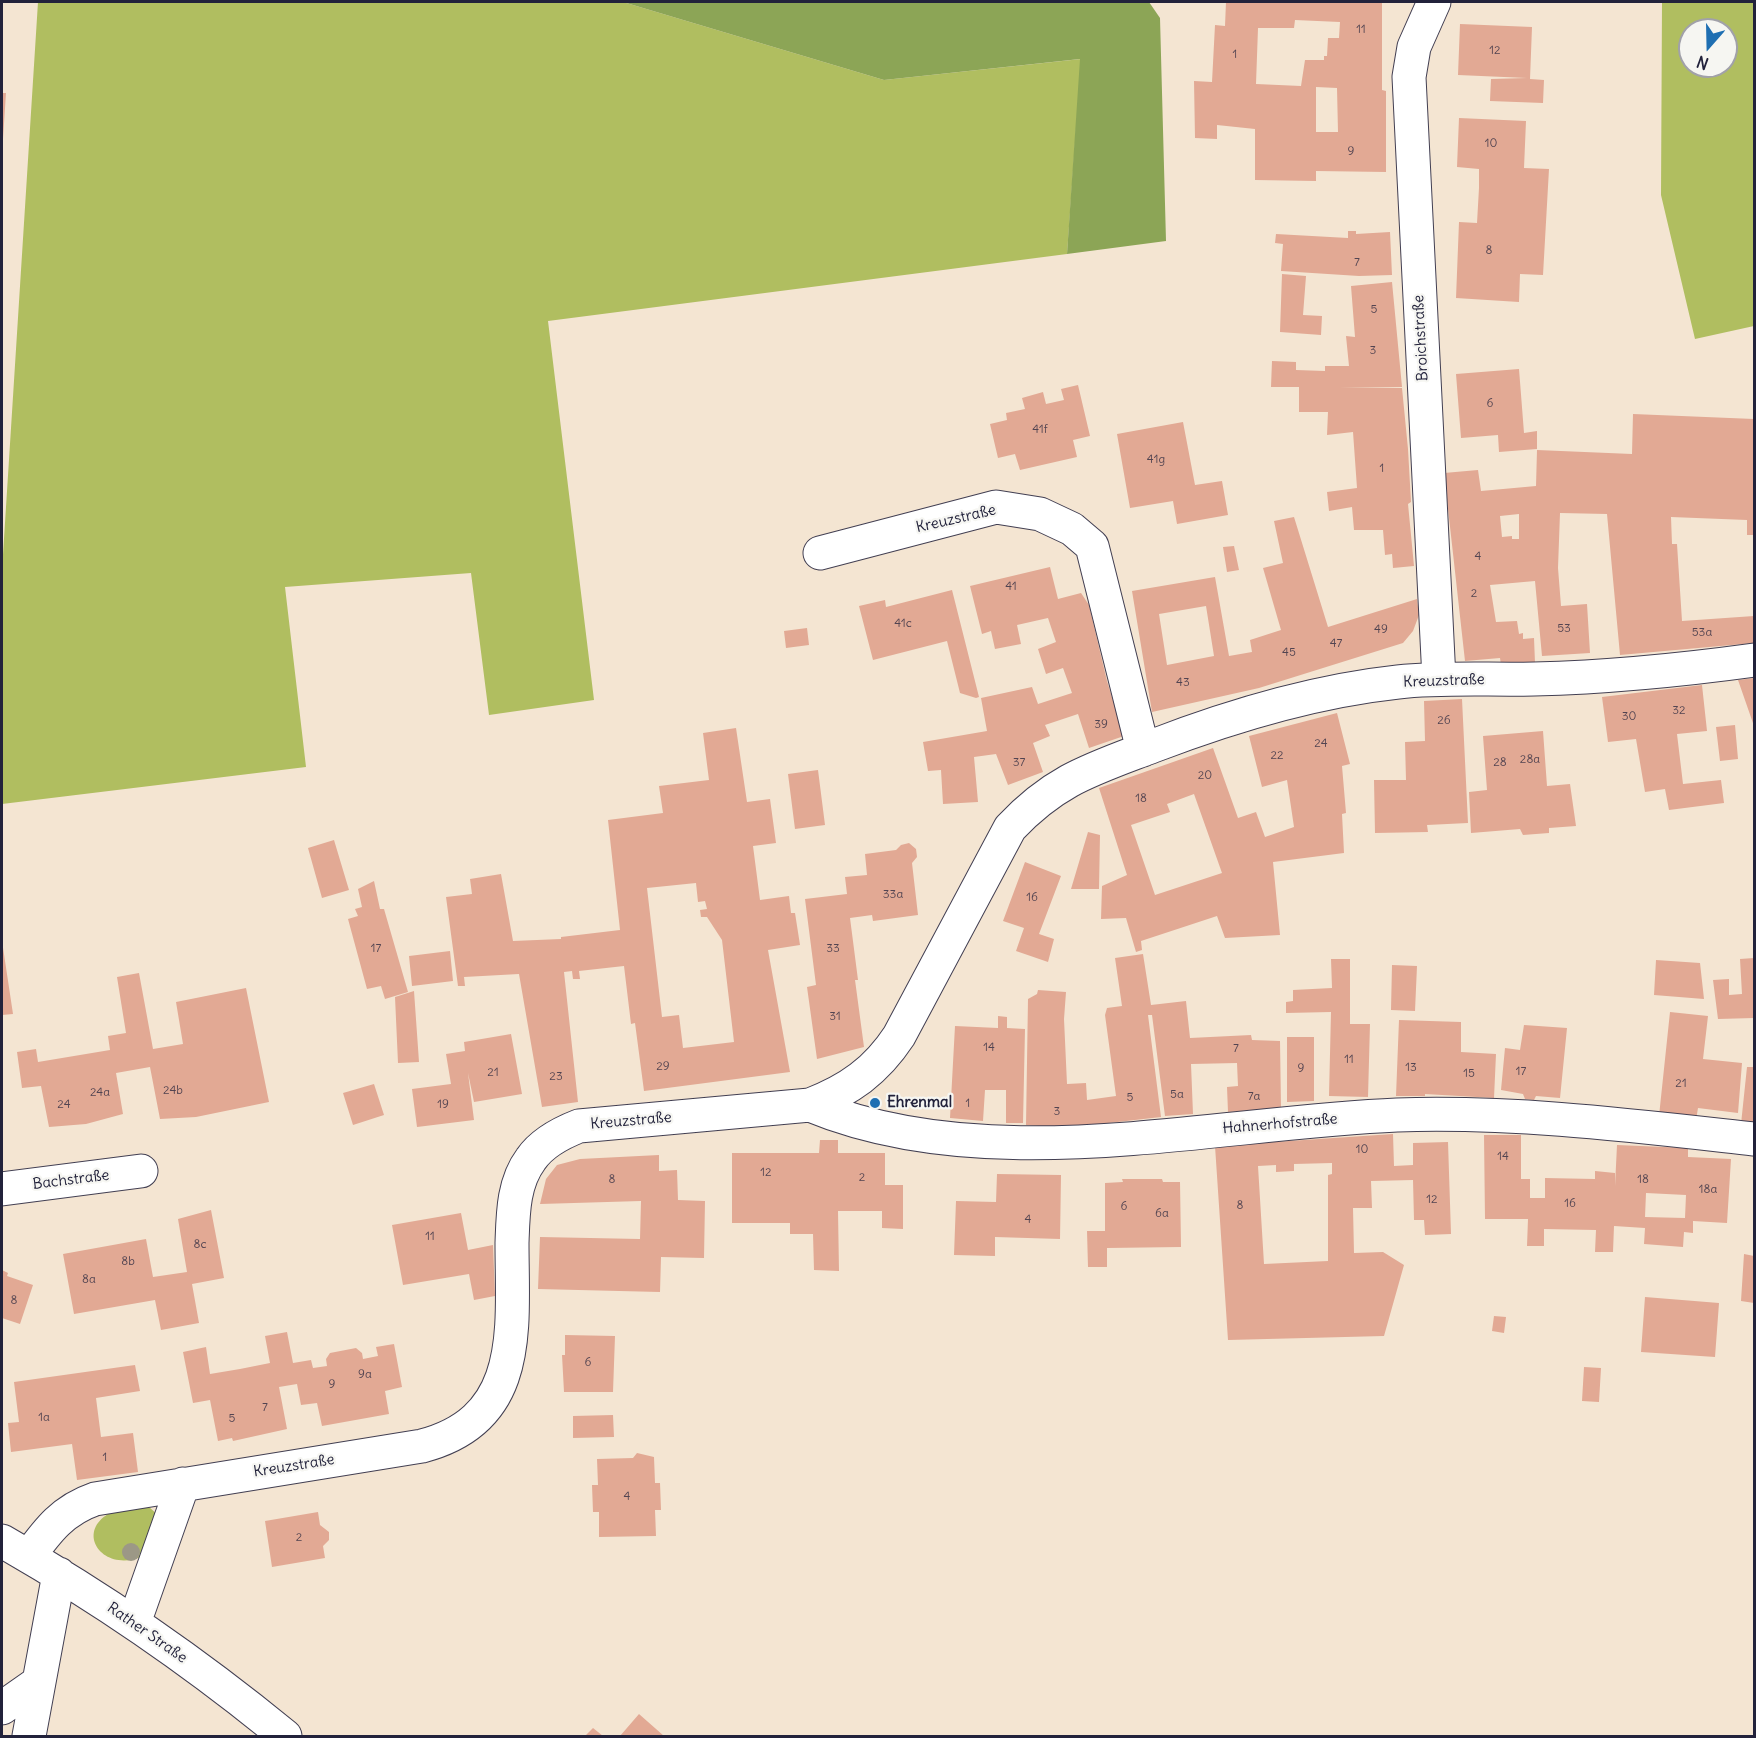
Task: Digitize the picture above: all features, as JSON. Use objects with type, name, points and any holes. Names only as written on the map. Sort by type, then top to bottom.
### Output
[{"type":"street","name":"Broichstraße","points":[[1434,2],[1414,47],[1409,78],[1439,679]]},
{"type":"street","name":"Kreuzstraße","points":[[820,553],[996,507],[1040,514],[1072,529],[1092,546],[1143,750]]},
{"type":"street","name":"Kreuzstraße","points":[[15,1549],[79,1504],[109,1496],[422,1446],[454,1436],[478,1418],[503,1379],[509,1360],[512,1337],[515,1197],[522,1173],[531,1158],[564,1131],[593,1123],[810,1105],[831,1097],[866,1076],[890,1051],[1010,828],[1030,806],[1075,776],[1186,733],[1282,704],[1361,687],[1439,679],[1570,678],[1674,670],[1755,660]]},
{"type":"street","name":"Hahnerhofstraße","points":[[810,1105],[846,1119],[889,1130],[1014,1142],[1108,1138],[1355,1117],[1446,1115],[1533,1118],[1755,1138]]},
{"type":"street","name":"Bachstraße","points":[[2,1189],[141,1171]]},
{"type":"street","points":[[134,1623],[183,1484]]},
{"type":"street","name":"Rather Straße","points":[[15,1549],[59,1574],[134,1623],[216,1682],[285,1737]]},
{"type":"street","points":[[29,1737],[59,1574]]},
{"type":"street","points":[[2,1708],[39,1682]]},
{"type":"green space","points":[[38,2],[623,2],[884,80],[1081,59],[1067,254],[548,321],[594,700],[489,715],[471,573],[285,587],[306,767],[2,804],[2,570]]},
{"type":"green space","points":[[623,2],[1149,2],[1160,18],[1166,241],[1067,254],[1080,59],[884,80]]},
{"type":"green space","points":[[1662,2],[1754,2],[1754,326],[1695,339],[1661,195]]},
{"type":"green space","points":[[149,1507],[158,1515],[145,1555],[131,1560],[118,1560],[99,1550],[94,1541],[94,1532],[98,1523],[108,1514],[122,1509]]},
{"type":"building","points":[[1226,2],[1382,2],[1382,90],[1386,91],[1386,172],[1316,171],[1316,181],[1255,180],[1255,129],[1217,125],[1217,139],[1195,138],[1194,81],[1212,82],[1215,25],[1225,26]],"holes":[[[1295,20],[1340,22],[1339,38],[1328,38],[1327,56],[1324,56],[1324,60],[1305,60],[1301,86],[1256,84],[1258,28],[1294,28]],[[1316,87],[1337,88],[1338,132],[1316,132]]]},
{"type":"building","points":[[1460,24],[1532,27],[1530,79],[1544,80],[1543,103],[1490,101],[1491,79],[1527,78],[1458,75]]},
{"type":"building","points":[[2,93],[6,93],[3,139],[2,139]]},
{"type":"building","points":[[1459,118],[1526,121],[1524,168],[1549,169],[1543,275],[1520,274],[1519,302],[1456,298],[1459,222],[1477,223],[1479,188],[1479,169],[1457,167]]},
{"type":"building","points":[[1348,231],[1356,231],[1356,234],[1390,232],[1392,275],[1359,276],[1281,271],[1283,244],[1275,243],[1276,234],[1348,238]]},
{"type":"building","points":[[1282,274],[1306,276],[1303,315],[1322,316],[1321,335],[1280,332]]},
{"type":"building","points":[[1392,282],[1402,387],[1340,388],[1402,388],[1408,449],[1411,502],[1408,504],[1414,566],[1393,568],[1392,554],[1385,555],[1383,530],[1354,530],[1352,507],[1329,511],[1327,492],[1357,488],[1353,432],[1327,435],[1328,412],[1299,412],[1299,387],[1271,387],[1272,361],[1296,362],[1296,370],[1325,371],[1325,366],[1349,366],[1346,336],[1355,337],[1351,286]]},
{"type":"building","points":[[1519,369],[1524,433],[1537,431],[1537,449],[1499,452],[1498,435],[1461,438],[1456,374]]},
{"type":"building","points":[[1078,385],[1090,436],[1073,440],[1077,457],[1020,470],[1015,454],[998,458],[990,424],[1007,420],[1006,413],[1025,409],[1022,398],[1043,392],[1046,404],[1064,400],[1061,389]]},
{"type":"building","points":[[1633,414],[1754,419],[1754,535],[1747,535],[1747,520],[1671,517],[1672,544],[1677,544],[1682,621],[1754,616],[1754,643],[1620,655],[1607,514],[1560,513],[1558,568],[1561,606],[1587,604],[1590,653],[1542,656],[1535,581],[1490,585],[1496,622],[1517,621],[1519,634],[1523,633],[1523,639],[1534,638],[1535,663],[1501,665],[1500,658],[1465,661],[1444,473],[1478,470],[1481,491],[1536,486],[1537,450],[1632,454]],"holes":[[[1519,514],[1519,539],[1512,539],[1512,536],[1502,537],[1500,516]]]},
{"type":"building","points":[[1183,422],[1195,485],[1222,481],[1228,515],[1177,524],[1173,501],[1130,508],[1117,434]]},
{"type":"building","points":[[1294,517],[1328,627],[1417,599],[1419,615],[1413,631],[1403,643],[1259,688],[1152,712],[1132,591],[1215,577],[1229,656],[1252,652],[1250,640],[1281,630],[1263,568],[1283,563],[1274,521]],"holes":[[[1206,606],[1214,656],[1167,665],[1159,614]]]},
{"type":"building","points":[[1234,546],[1239,570],[1227,572],[1223,547]]},
{"type":"building","points":[[1050,567],[1058,599],[1081,593],[1089,605],[1107,681],[1124,736],[1089,748],[1078,714],[1045,725],[1050,736],[1033,743],[1043,772],[1008,785],[996,754],[974,757],[978,802],[943,804],[941,770],[928,771],[923,742],[987,731],[981,698],[1032,687],[1038,704],[1072,693],[1063,668],[1046,674],[1038,649],[1056,642],[1048,618],[1017,625],[1021,644],[995,649],[991,631],[982,634],[970,586]]},
{"type":"building","points":[[952,590],[979,697],[976,698],[960,693],[947,641],[873,660],[859,606],[885,600],[886,607]]},
{"type":"building","points":[[807,628],[809,645],[786,648],[784,631]]},
{"type":"building","points":[[1754,678],[1754,726],[1738,680]]},
{"type":"building","points":[[1702,685],[1707,731],[1677,734],[1683,784],[1721,780],[1724,803],[1669,810],[1665,789],[1645,792],[1636,739],[1608,742],[1602,697]]},
{"type":"building","points":[[1462,699],[1468,823],[1427,825],[1428,832],[1375,833],[1374,780],[1406,780],[1405,742],[1425,741],[1424,701]]},
{"type":"building","points":[[1337,713],[1350,764],[1342,766],[1346,813],[1342,814],[1344,853],[1273,862],[1280,935],[1225,938],[1217,916],[1141,941],[1142,950],[1136,952],[1126,918],[1101,919],[1102,886],[1127,875],[1099,788],[1213,748],[1238,818],[1256,812],[1265,837],[1294,827],[1287,780],[1262,787],[1249,736]],"holes":[[[1194,794],[1222,873],[1155,895],[1131,825],[1170,812],[1167,804]]]},
{"type":"building","points":[[1735,725],[1738,759],[1720,761],[1716,727]]},
{"type":"building","points":[[736,728],[747,802],[770,799],[776,843],[753,846],[760,900],[789,896],[791,913],[795,913],[800,945],[768,950],[790,1072],[644,1091],[635,1023],[631,1024],[624,966],[579,971],[580,979],[573,979],[572,971],[564,972],[578,1102],[542,1107],[519,974],[464,977],[465,986],[458,986],[446,897],[472,894],[470,879],[501,874],[513,941],[561,939],[561,937],[620,930],[608,820],[663,813],[659,786],[709,780],[703,733]],"holes":[[[696,883],[698,902],[705,901],[707,909],[700,910],[701,917],[707,917],[722,940],[734,1042],[683,1048],[679,1015],[662,1017],[647,888]]]},
{"type":"building","points":[[1543,731],[1547,786],[1570,784],[1576,826],[1549,828],[1549,833],[1523,835],[1520,829],[1471,833],[1469,792],[1487,790],[1483,736]]},
{"type":"building","points":[[818,770],[825,825],[795,829],[788,774]]},
{"type":"building","points":[[1088,832],[1100,835],[1099,889],[1071,889]]},
{"type":"building","points":[[334,840],[349,890],[322,898],[308,848]]},
{"type":"building","points":[[909,843],[916,849],[917,857],[912,863],[918,915],[873,921],[872,915],[850,918],[864,1047],[817,1059],[807,987],[816,985],[805,899],[847,894],[845,877],[867,875],[865,854],[896,850],[901,845]]},
{"type":"building","points":[[1025,862],[1061,876],[1039,934],[1054,939],[1048,962],[1016,951],[1024,928],[1003,921]]},
{"type":"building","points":[[374,881],[380,909],[384,909],[408,992],[385,999],[381,986],[367,989],[348,919],[358,916],[355,909],[362,907],[358,889]]},
{"type":"building","points":[[2,941],[13,1014],[2,1015]]},
{"type":"building","points":[[450,951],[453,981],[412,986],[409,956]]},
{"type":"building","points":[[1143,954],[1151,1005],[1186,1001],[1190,1038],[1251,1035],[1252,1040],[1280,1041],[1281,1108],[1228,1112],[1227,1087],[1238,1086],[1237,1063],[1191,1064],[1193,1114],[1165,1116],[1152,1015],[1148,1015],[1161,1117],[1065,1128],[1026,1125],[1028,999],[1037,994],[1038,990],[1066,992],[1064,1019],[1067,1084],[1086,1083],[1087,1100],[1116,1096],[1105,1015],[1107,1008],[1122,1006],[1115,958]]},
{"type":"building","points":[[1754,958],[1754,1018],[1718,1019],[1713,980],[1729,979],[1729,995],[1742,994],[1740,959]]},
{"type":"building","points":[[1331,959],[1350,959],[1350,1024],[1370,1024],[1368,1097],[1329,1096],[1331,1012],[1286,1013],[1286,1002],[1293,1001],[1293,990],[1332,988]]},
{"type":"building","points":[[1656,960],[1700,963],[1704,999],[1654,995]]},
{"type":"building","points":[[1392,965],[1417,966],[1415,1011],[1391,1010]]},
{"type":"building","points":[[139,973],[153,1049],[183,1044],[176,1002],[246,988],[269,1102],[196,1117],[160,1119],[150,1067],[116,1073],[123,1114],[86,1124],[49,1127],[41,1086],[22,1088],[17,1052],[36,1049],[38,1062],[110,1050],[108,1036],[126,1033],[117,977]]},
{"type":"building","points":[[414,991],[419,1062],[398,1063],[395,997]]},
{"type":"building","points":[[1670,1012],[1708,1016],[1703,1059],[1742,1063],[1738,1113],[1698,1108],[1696,1120],[1659,1116]]},
{"type":"building","points":[[998,1016],[1007,1017],[1007,1028],[1025,1029],[1023,1123],[1006,1123],[1006,1090],[985,1090],[983,1121],[950,1118],[955,1026],[998,1028]]},
{"type":"building","points":[[1399,1020],[1461,1022],[1461,1052],[1496,1054],[1494,1098],[1425,1094],[1425,1096],[1396,1096]]},
{"type":"building","points":[[1524,1025],[1567,1028],[1560,1098],[1536,1096],[1534,1100],[1525,1099],[1523,1094],[1501,1090],[1505,1048],[1520,1050]]},
{"type":"building","points":[[511,1034],[522,1094],[474,1102],[468,1073],[474,1120],[417,1127],[412,1089],[451,1084],[446,1054],[465,1051],[464,1042]]},
{"type":"building","points":[[1287,1037],[1314,1037],[1314,1101],[1287,1102]]},
{"type":"building","points":[[1747,1067],[1754,1067],[1754,1126],[1741,1124]]},
{"type":"building","points":[[374,1084],[384,1115],[353,1125],[343,1093]]},
{"type":"building","points":[[1393,1134],[1394,1166],[1413,1165],[1413,1143],[1448,1142],[1451,1234],[1425,1235],[1424,1220],[1414,1220],[1413,1180],[1371,1181],[1372,1208],[1353,1208],[1354,1253],[1383,1252],[1404,1265],[1384,1336],[1228,1340],[1215,1146]],"holes":[[[1332,1163],[1332,1174],[1328,1175],[1328,1261],[1264,1264],[1258,1166],[1276,1165],[1276,1172],[1294,1171],[1294,1164]]]},
{"type":"building","points":[[1484,1135],[1521,1135],[1521,1179],[1530,1179],[1530,1198],[1545,1198],[1545,1178],[1595,1179],[1595,1171],[1615,1173],[1615,1186],[1617,1145],[1688,1148],[1688,1157],[1731,1159],[1727,1223],[1693,1221],[1693,1233],[1684,1232],[1683,1247],[1644,1244],[1645,1228],[1614,1226],[1613,1252],[1595,1252],[1596,1230],[1544,1229],[1544,1246],[1527,1246],[1528,1219],[1485,1219]],"holes":[[[1646,1193],[1686,1195],[1685,1218],[1645,1217]]]},
{"type":"building","points":[[820,1140],[838,1140],[838,1153],[885,1153],[885,1185],[903,1185],[903,1229],[882,1228],[882,1211],[838,1211],[839,1271],[814,1270],[813,1234],[790,1234],[790,1223],[732,1223],[732,1153],[819,1153]]},
{"type":"building","points":[[659,1155],[659,1171],[677,1170],[678,1200],[705,1201],[704,1258],[661,1257],[660,1292],[538,1289],[540,1237],[640,1239],[641,1201],[540,1204],[546,1179],[557,1165],[580,1159]]},
{"type":"building","points":[[997,1174],[1061,1175],[1060,1239],[995,1237],[995,1256],[954,1255],[956,1201],[996,1202]]},
{"type":"building","points":[[1122,1179],[1162,1179],[1163,1182],[1180,1182],[1181,1247],[1107,1248],[1107,1267],[1088,1267],[1087,1231],[1105,1231],[1105,1183],[1123,1182]]},
{"type":"building","points":[[211,1210],[224,1278],[192,1284],[199,1323],[161,1330],[155,1300],[74,1314],[63,1254],[146,1239],[153,1277],[187,1272],[178,1219]]},
{"type":"building","points":[[461,1213],[468,1250],[493,1245],[495,1296],[474,1300],[469,1274],[403,1285],[392,1225]]},
{"type":"building","points":[[1744,1254],[1754,1256],[1754,1303],[1741,1301]]},
{"type":"building","points":[[2,1270],[8,1273],[7,1276],[33,1285],[20,1324],[2,1318]]},
{"type":"building","points":[[1645,1297],[1719,1303],[1715,1357],[1641,1352]]},
{"type":"building","points":[[1494,1316],[1506,1317],[1504,1333],[1492,1331]]},
{"type":"building","points":[[287,1332],[293,1363],[311,1360],[313,1368],[327,1366],[326,1359],[330,1353],[356,1348],[362,1353],[363,1359],[378,1356],[376,1347],[394,1344],[402,1387],[385,1391],[389,1414],[322,1426],[317,1403],[301,1405],[297,1384],[279,1387],[287,1429],[233,1441],[232,1438],[218,1441],[210,1400],[193,1403],[183,1352],[206,1347],[210,1374],[240,1369],[270,1363],[265,1336]]},
{"type":"building","points":[[565,1335],[615,1336],[613,1392],[564,1392],[562,1355],[565,1355]]},
{"type":"building","points":[[135,1365],[140,1391],[96,1398],[101,1437],[133,1433],[138,1472],[77,1480],[72,1444],[11,1452],[8,1423],[19,1422],[14,1382]]},
{"type":"building","points":[[1584,1367],[1601,1368],[1599,1402],[1582,1401]]},
{"type":"building","points":[[613,1415],[614,1437],[573,1438],[573,1416]]},
{"type":"building","points":[[637,1453],[654,1457],[655,1483],[660,1483],[661,1510],[655,1510],[656,1536],[599,1537],[599,1512],[593,1512],[592,1485],[598,1485],[597,1459],[633,1458]]},
{"type":"building","points":[[318,1512],[320,1525],[329,1532],[329,1540],[323,1546],[325,1558],[272,1567],[265,1521]]},
{"type":"building","points":[[639,1714],[664,1736],[620,1736]]},
{"type":"building","points":[[593,1728],[603,1736],[585,1736]]},
{"type":"place","name":"Ehrenmal","points":[[875,1103]]}]
